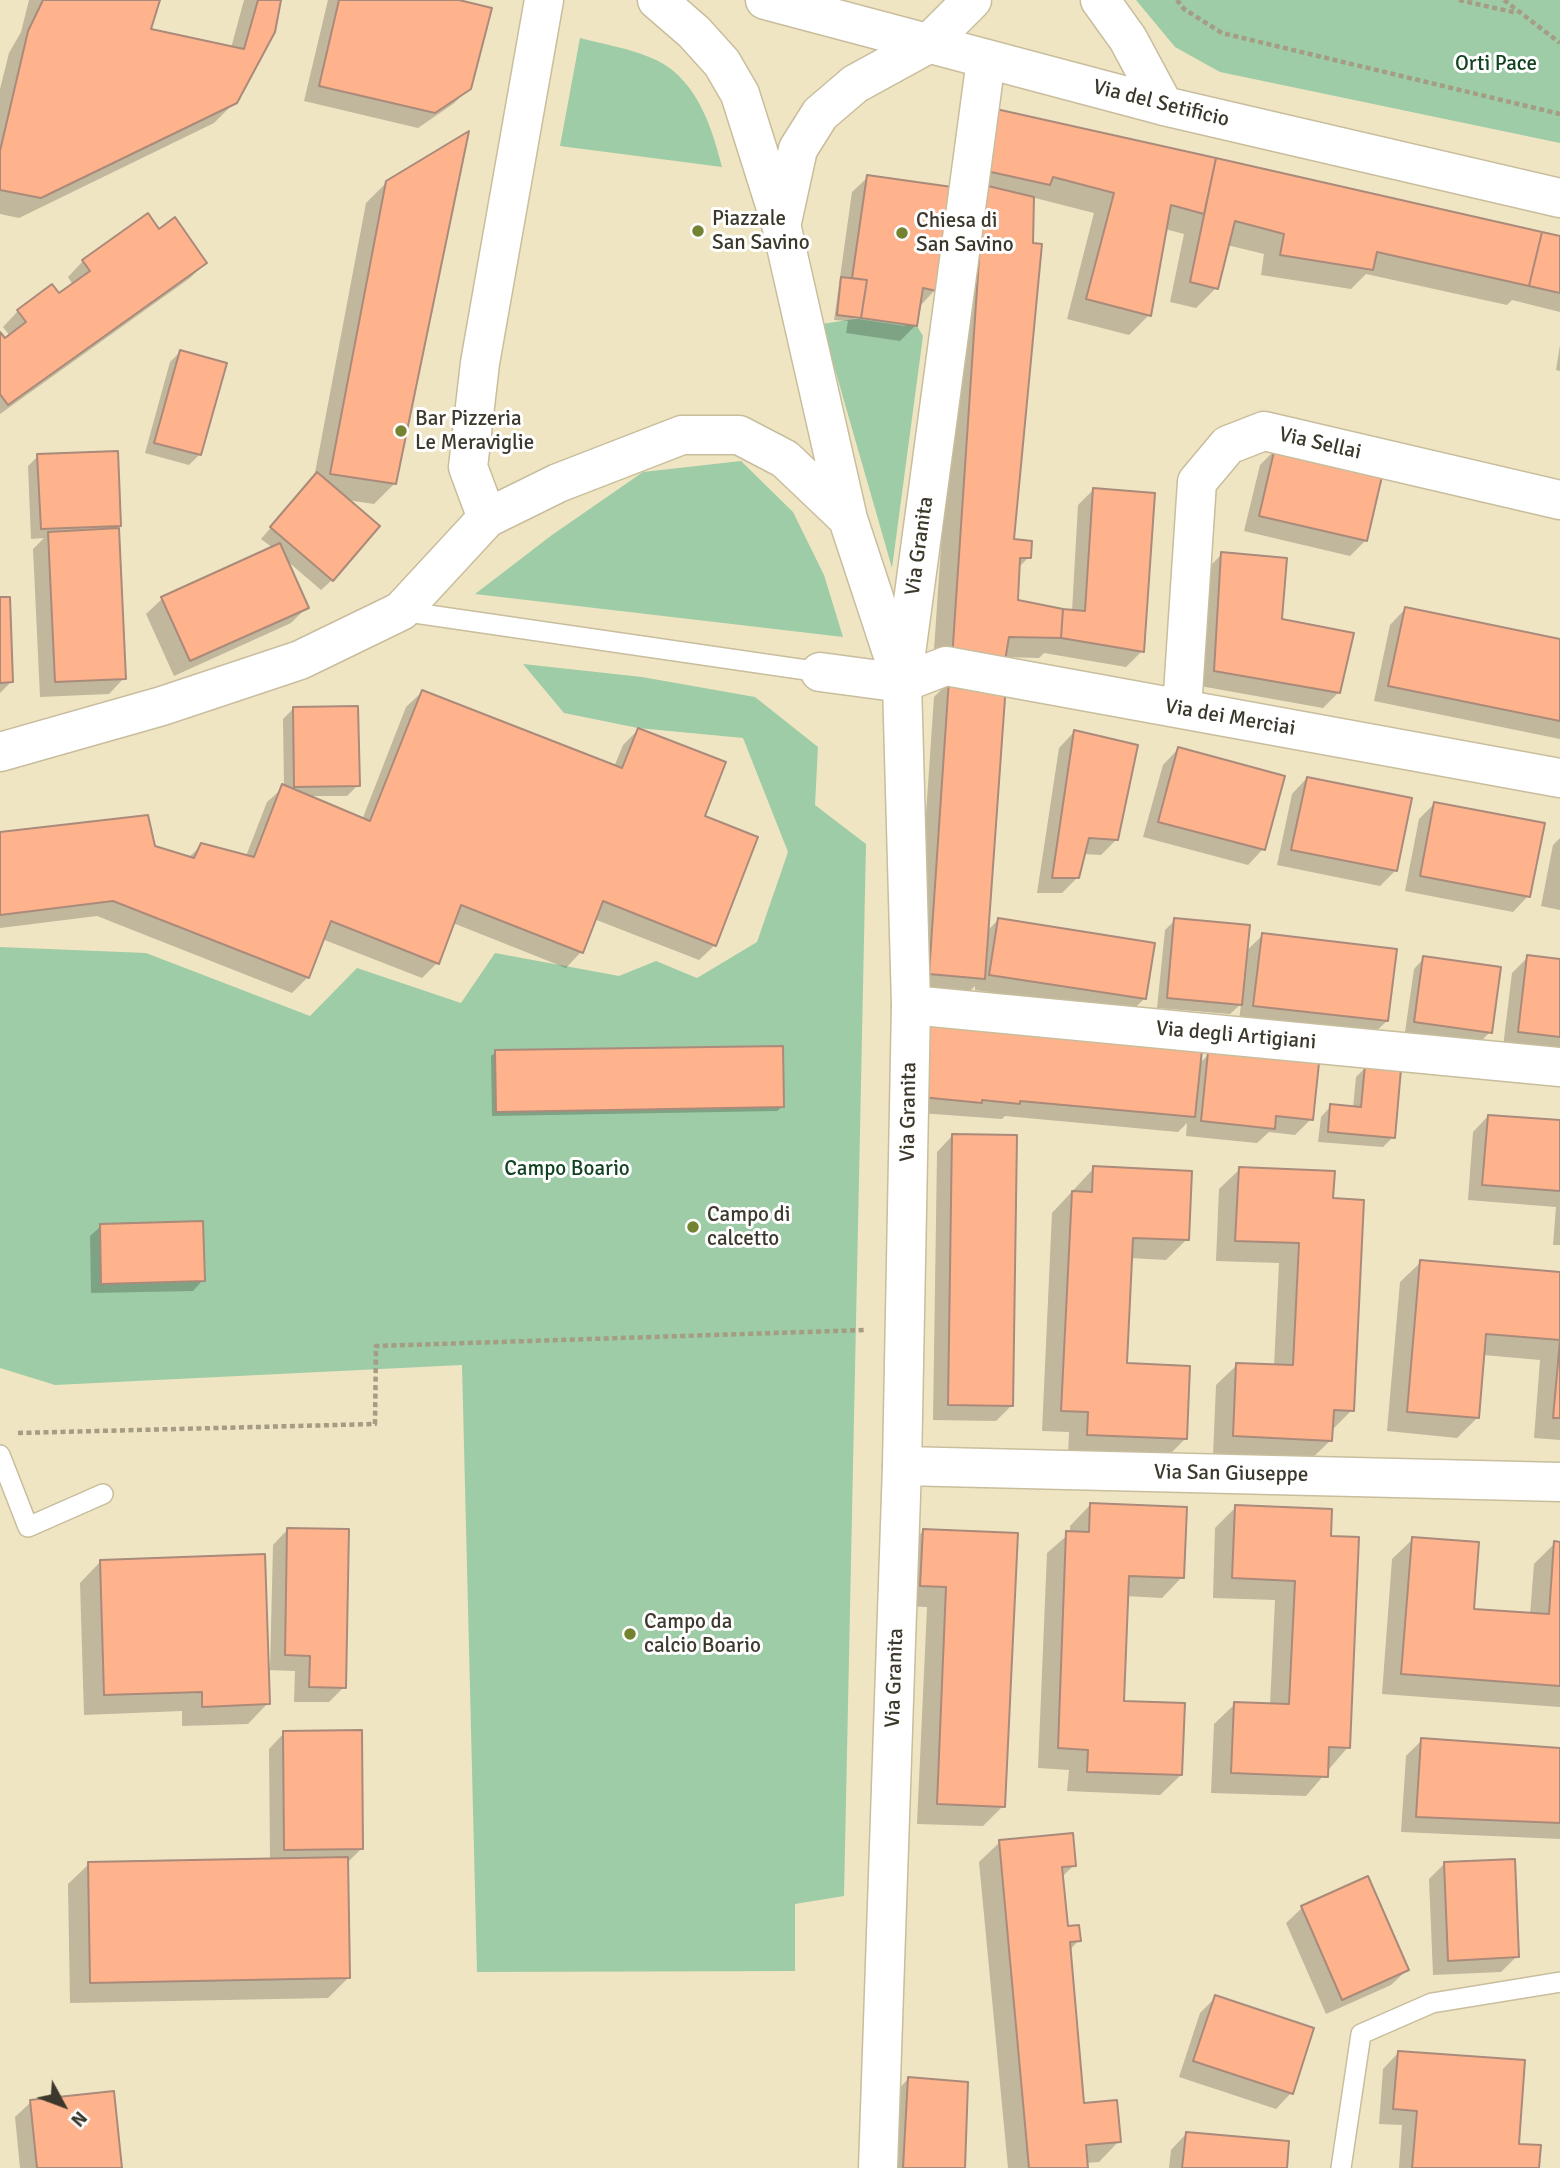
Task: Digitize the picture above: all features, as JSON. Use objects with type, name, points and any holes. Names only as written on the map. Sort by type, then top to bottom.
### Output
[{"type":"street","points":[[487,518],[468,467],[480,363],[544,0]]},
{"type":"street","points":[[657,0],[694,32],[722,63],[740,94],[781,224],[848,519],[902,683],[820,671]]},
{"type":"street","name":"Via del Setificio","points":[[765,0],[894,32],[986,60],[1164,106],[1560,198]]},
{"type":"street","points":[[781,224],[797,149],[820,114],[855,84],[928,44],[972,0]]},
{"type":"street","points":[[1100,0],[1128,39],[1164,106]]},
{"type":"street","name":"Via Granita","points":[[878,2168],[902,1466],[911,1005],[902,683],[986,60]]},
{"type":"street","name":"Via Sellai","points":[[1182,709],[1197,482],[1228,445],[1264,432],[1560,500]]},
{"type":"street","points":[[0,752],[162,706],[300,660],[401,611],[487,518],[558,483],[682,435],[738,435],[785,459],[848,519]]},
{"type":"street","name":"Via dei Merciai","points":[[902,683],[946,666],[1560,778]]},
{"type":"street","name":"Via degli Artigiani","points":[[911,1005],[1560,1067]]},
{"type":"street","name":"Via San Giuseppe","points":[[902,1466],[1560,1482]]},
{"type":"lane","points":[[401,611],[820,671]]},
{"type":"lane","points":[[0,1455],[29,1527],[103,1494]]},
{"type":"lane","points":[[1341,2168],[1362,2034],[1432,2003],[1560,1982]]},
{"type":"path","points":[[1177,0],[1184,9],[1223,33],[1560,114]]},
{"type":"path","points":[[1460,0],[1518,13]]},
{"type":"path","points":[[1504,0],[1560,43]]},
{"type":"path","points":[[14,1433],[375,1424],[376,1346],[905,1329]]},
{"type":"green space","name":"Orti Pace","points":[[1136,0],[1560,0],[1560,143],[1220,72],[1175,47]]},
{"type":"green space","points":[[580,38],[649,57],[678,75],[699,102],[722,167],[560,146]]},
{"type":"green space","points":[[861,318],[917,326],[923,336],[892,568],[822,324]]},
{"type":"green space","points":[[741,461],[793,512],[824,575],[843,637],[475,594],[552,535],[643,472]]},
{"type":"green space","name":"Campo Boario","points":[[523,664],[642,677],[755,697],[818,747],[815,805],[866,844],[844,1896],[795,1904],[795,1971],[477,1972],[462,1365],[55,1385],[0,1368],[0,947],[146,953],[310,1016],[357,968],[461,1003],[495,953],[619,976],[656,961],[697,978],[757,942],[788,852],[743,738],[638,728],[564,713]]},
{"type":"building","points":[[43,0],[160,0],[151,29],[244,49],[258,0],[281,0],[275,32],[237,103],[41,198],[0,190],[0,151],[28,31]]},
{"type":"building","points":[[339,0],[459,0],[492,8],[471,89],[435,113],[319,86]]},
{"type":"building","points":[[996,109],[1216,158],[1204,214],[1171,205],[1151,316],[1086,299],[1114,193],[1053,177],[1050,185],[982,170]]},
{"type":"building","points":[[469,131],[396,484],[330,474],[386,181]]},
{"type":"building","points":[[1216,158],[1542,232],[1529,286],[1377,252],[1373,270],[1280,255],[1284,234],[1235,221],[1218,289],[1190,282]]},
{"type":"building","name":"Chiesa di San Savino","points":[[867,175],[952,187],[937,291],[923,288],[917,326],[861,318],[867,280],[852,278]]},
{"type":"building","points":[[984,185],[1034,197],[1033,243],[1042,244],[1014,539],[1032,541],[1031,558],[1020,558],[1018,600],[1063,609],[1061,638],[1009,637],[1005,661],[952,659]]},
{"type":"building","points":[[148,213],[159,229],[175,217],[207,263],[8,405],[0,394],[0,332],[5,338],[26,322],[17,310],[52,284],[59,293],[90,271],[82,260]]},
{"type":"building","points":[[1542,232],[1560,236],[1560,293],[1529,286]]},
{"type":"building","points":[[841,277],[867,280],[861,318],[837,315]]},
{"type":"building","points":[[180,350],[227,363],[201,455],[154,443]]},
{"type":"building","points":[[1275,447],[1383,472],[1367,541],[1259,516]]},
{"type":"building","points":[[118,451],[121,526],[41,529],[37,454]]},
{"type":"building","points":[[317,472],[380,526],[333,581],[270,527]]},
{"type":"building","points":[[1093,488],[1155,493],[1144,652],[1061,638],[1063,609],[1085,611]]},
{"type":"building","points":[[119,528],[126,679],[55,682],[48,532]]},
{"type":"building","points":[[280,543],[309,608],[190,661],[161,597]]},
{"type":"building","points":[[1221,552],[1287,558],[1282,619],[1354,633],[1340,693],[1214,671]]},
{"type":"building","points":[[0,597],[10,597],[13,682],[0,683]]},
{"type":"building","points":[[1405,607],[1560,639],[1560,721],[1388,686]]},
{"type":"building","points":[[949,679],[1006,684],[985,979],[929,974]]},
{"type":"building","points":[[422,690],[622,768],[638,728],[726,762],[705,816],[758,837],[716,946],[603,901],[583,953],[461,905],[439,964],[331,921],[309,978],[113,901],[0,915],[0,832],[148,815],[155,846],[194,858],[201,843],[254,857],[282,784],[370,821]]},
{"type":"building","points":[[358,706],[360,786],[294,787],[293,707]]},
{"type":"building","points":[[1074,730],[1138,745],[1118,840],[1089,838],[1079,878],[1052,878]]},
{"type":"building","points":[[1178,747],[1285,776],[1265,850],[1158,822]]},
{"type":"building","points":[[1307,777],[1412,798],[1397,871],[1291,850]]},
{"type":"building","points":[[1434,802],[1545,823],[1530,897],[1420,876]]},
{"type":"building","points":[[998,918],[1155,943],[1146,999],[989,975]]},
{"type":"building","points":[[1174,918],[1250,925],[1242,1005],[1167,998]]},
{"type":"building","points":[[1262,933],[1397,949],[1388,1021],[1253,1006]]},
{"type":"building","points":[[1527,955],[1560,959],[1560,1037],[1518,1032]]},
{"type":"building","points":[[1423,956],[1501,967],[1492,1033],[1414,1022]]},
{"type":"building","points":[[928,1025],[1202,1050],[1195,1117],[1020,1101],[1020,1104],[982,1100],[982,1103],[921,1097]]},
{"type":"building","points":[[783,1046],[784,1107],[496,1112],[495,1050]]},
{"type":"building","points":[[1208,1052],[1319,1063],[1313,1120],[1276,1116],[1275,1129],[1201,1121]]},
{"type":"building","points":[[1365,1065],[1401,1069],[1395,1138],[1328,1132],[1330,1104],[1361,1107]]},
{"type":"building","points":[[1488,1115],[1560,1120],[1560,1191],[1482,1185]]},
{"type":"building","points":[[952,1134],[1017,1135],[1013,1406],[948,1405]]},
{"type":"building","points":[[1093,1166],[1192,1171],[1189,1240],[1133,1238],[1127,1363],[1190,1366],[1187,1439],[1087,1435],[1088,1412],[1061,1411],[1072,1191],[1092,1192]]},
{"type":"building","points":[[1239,1167],[1335,1171],[1333,1198],[1364,1200],[1354,1411],[1334,1410],[1332,1441],[1233,1436],[1236,1363],[1293,1365],[1299,1243],[1235,1241]]},
{"type":"building","points":[[203,1221],[205,1281],[101,1284],[100,1224]]},
{"type":"building","points":[[1420,1260],[1560,1272],[1560,1340],[1486,1334],[1479,1418],[1407,1412]]},
{"type":"building","points":[[1560,1340],[1560,1418],[1553,1418]]},
{"type":"building","points":[[1090,1503],[1187,1507],[1184,1578],[1129,1576],[1124,1701],[1185,1703],[1182,1775],[1087,1772],[1088,1750],[1058,1748],[1066,1531],[1089,1532]]},
{"type":"building","points":[[1235,1505],[1332,1509],[1331,1536],[1359,1537],[1350,1748],[1329,1747],[1328,1777],[1231,1773],[1234,1702],[1289,1704],[1295,1581],[1232,1578]]},
{"type":"building","points":[[287,1528],[349,1529],[346,1688],[309,1687],[310,1656],[285,1655]]},
{"type":"building","points":[[923,1529],[1018,1533],[1005,1807],[937,1804],[946,1587],[920,1586]]},
{"type":"building","points":[[1412,1537],[1479,1542],[1474,1609],[1549,1614],[1554,1541],[1560,1542],[1560,1686],[1401,1674]]},
{"type":"building","points":[[265,1554],[270,1704],[202,1707],[202,1692],[104,1695],[100,1560]]},
{"type":"building","points":[[362,1730],[363,1849],[284,1850],[283,1731]]},
{"type":"building","points":[[1421,1738],[1560,1748],[1560,1823],[1416,1817]]},
{"type":"building","points":[[1073,1833],[1076,1866],[1062,1867],[1068,1926],[1079,1925],[1081,1941],[1070,1942],[1084,2103],[1117,2100],[1121,2142],[1086,2145],[1088,2168],[1029,2168],[999,1840]]},
{"type":"building","points":[[348,1857],[350,1978],[90,1983],[88,1862]]},
{"type":"building","points":[[1515,1859],[1519,1957],[1448,1961],[1444,1862]]},
{"type":"building","points":[[1368,1876],[1409,1970],[1342,2000],[1301,1906]]},
{"type":"building","points":[[1215,1995],[1314,2028],[1293,2094],[1193,2061]]},
{"type":"building","points":[[1398,2051],[1525,2060],[1519,2144],[1541,2145],[1539,2168],[1412,2168],[1417,2111],[1393,2109]]},
{"type":"building","points":[[908,2077],[968,2082],[965,2168],[903,2168]]},
{"type":"building","points":[[114,2091],[122,2168],[37,2168],[30,2100]]},
{"type":"building","points":[[1186,2132],[1289,2141],[1287,2168],[1182,2168]]},
{"type":"place","name":"Piazzale San Savino","points":[[698,231]]},
{"type":"place","name":"Chiesa di San Savino","points":[[902,233]]},
{"type":"place","name":"Bar Pizzeria Le Meraviglie","points":[[401,431]]},
{"type":"place","name":"Campo di calcetto","points":[[693,1227]]},
{"type":"place","name":"Campo da calcio Boario","points":[[630,1634]]}]
